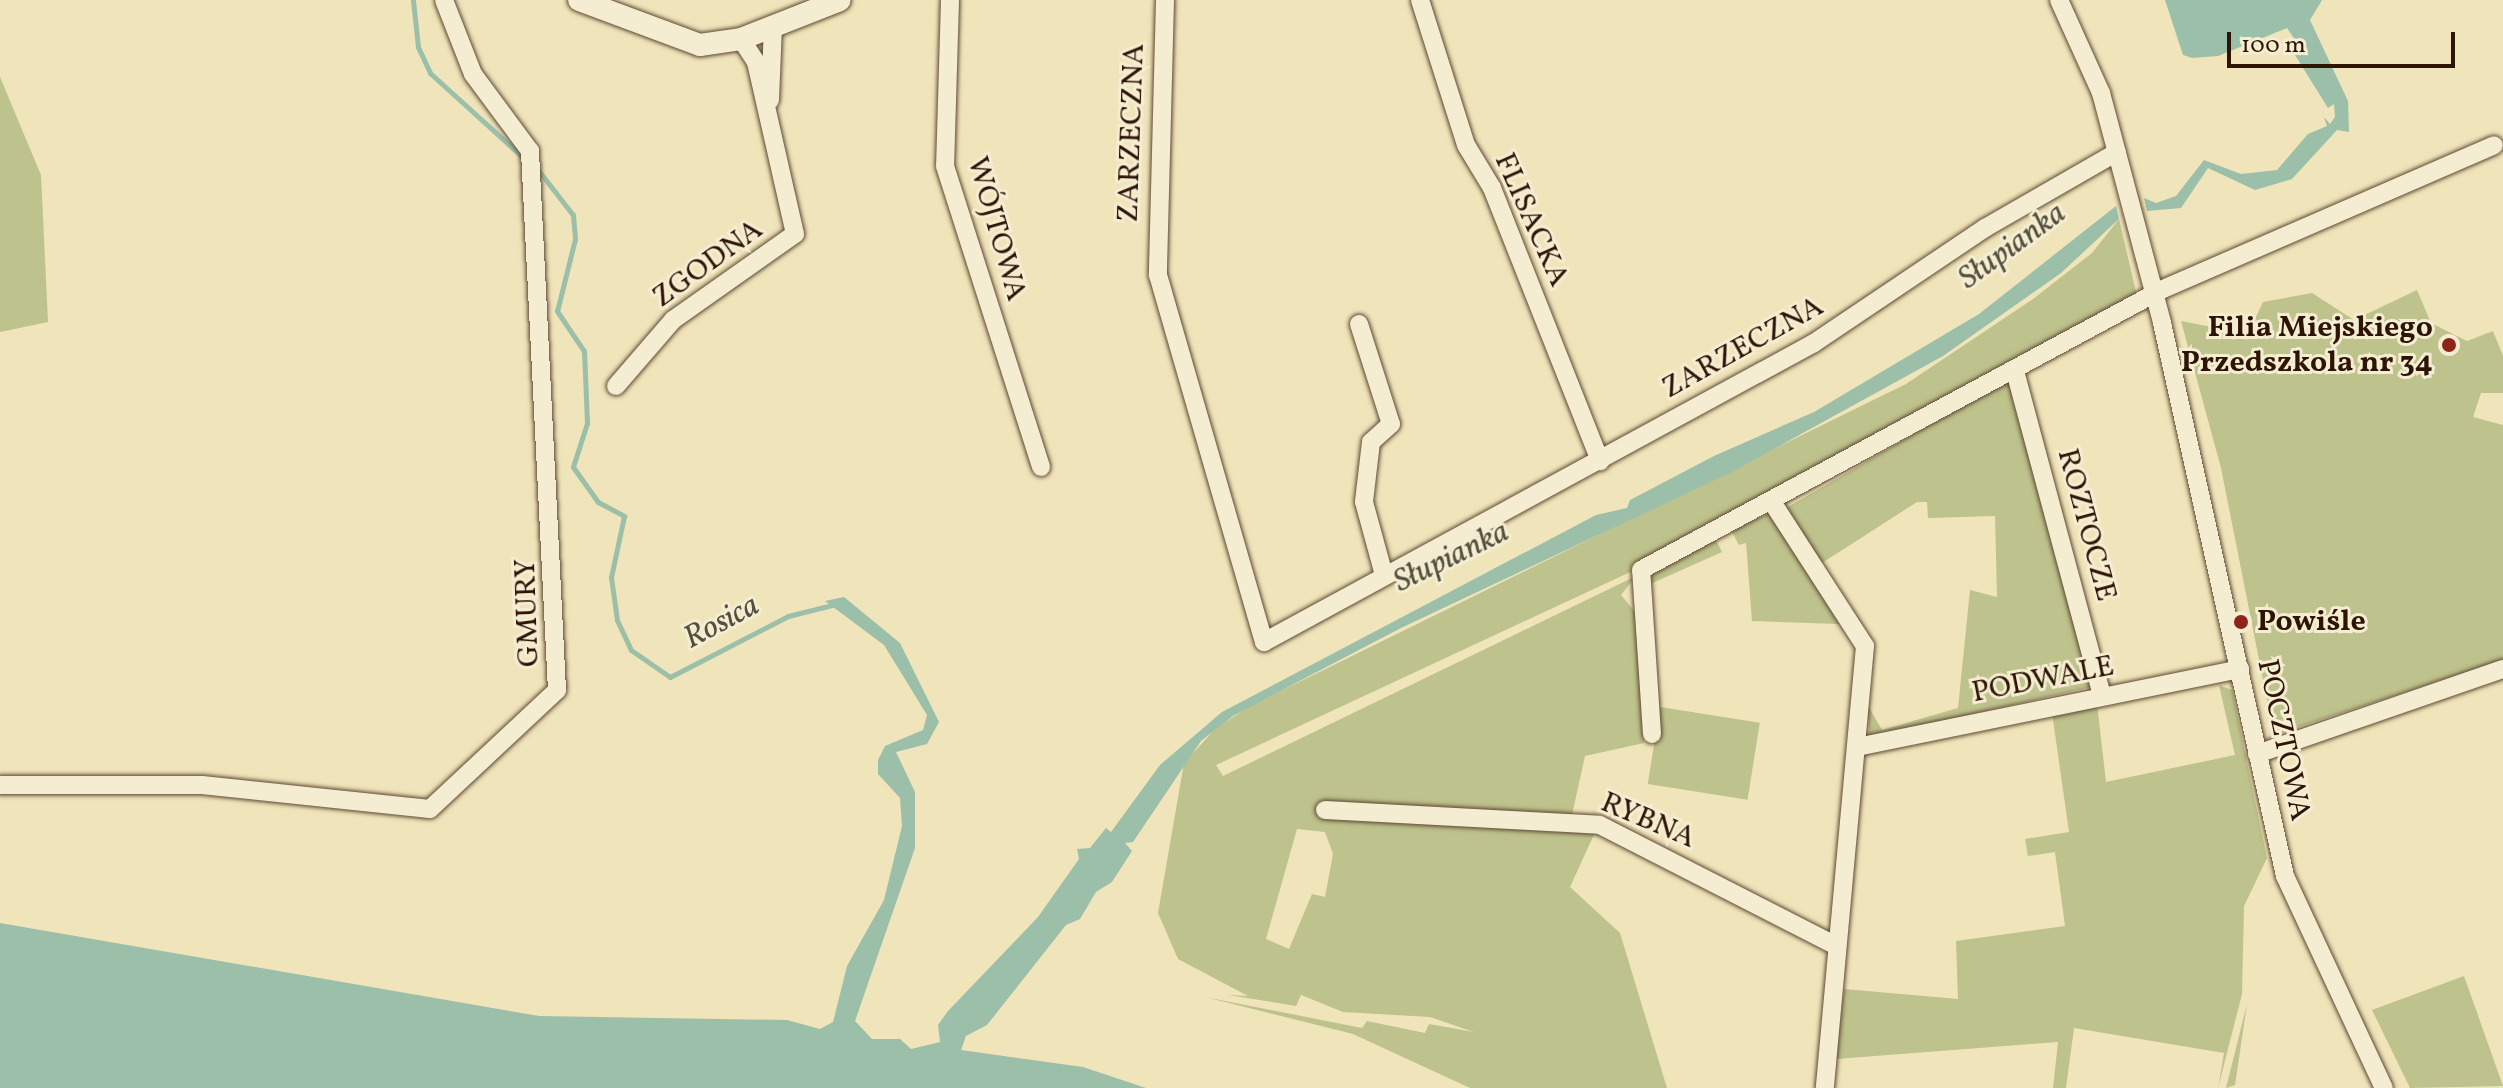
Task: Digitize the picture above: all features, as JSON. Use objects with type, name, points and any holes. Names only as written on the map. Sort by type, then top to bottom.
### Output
[{"type":"street","name":"GMURY","points":[[0,785],[189,784],[430,809],[551,701],[560,674],[530,151],[473,74],[444,0]]},
{"type":"street","points":[[579,0],[688,43],[741,39],[773,26],[795,8],[840,0]]},
{"type":"street","name":"WÓJTOWA","points":[[950,0],[945,166],[1041,467]]},
{"type":"street","name":"ZARZECZNA","points":[[1165,0],[1158,275],[1259,640],[1271,640],[1873,308],[1985,228],[2117,152]]},
{"type":"street","name":"FLISACKA","points":[[1420,0],[1466,145],[1492,188],[1600,461]]},
{"type":"street","name":"POCZTOWA","points":[[2059,0],[2094,75],[2117,152],[2240,669],[2257,754],[2298,912],[2384,1088]]},
{"type":"street","points":[[768,114],[773,26]]},
{"type":"street","name":"ZGODNA","points":[[616,386],[673,320],[795,234],[756,62],[741,39]]},
{"type":"street","points":[[1652,734],[1641,570],[1774,505],[2152,295],[2494,145]]},
{"type":"street","points":[[1359,324],[1391,424],[1371,442],[1364,502],[1384,575]]},
{"type":"street","name":"ROZTOCZE","points":[[2015,371],[2102,695]]},
{"type":"street","points":[[1774,505],[1865,646],[1825,1088]]},
{"type":"street","name":"PODWALE","points":[[1857,747],[2240,669]]},
{"type":"street","points":[[2257,754],[2503,669]]},
{"type":"street","name":"RYBNA","points":[[1325,810],[1600,825],[1836,946]]},
{"type":"shaded area","points":[[2165,0],[2322,0],[2310,20],[2348,101],[2349,132],[2337,130],[2292,179],[2255,190],[2208,168],[2181,208],[2147,211],[2144,198],[2156,203],[2176,196],[2204,160],[2241,174],[2277,170],[2308,134],[2327,126],[2324,117],[2330,124],[2335,117],[2334,104],[2328,108],[2295,55],[2300,47],[2287,28],[2218,56],[2192,58],[2183,55]]},
{"type":"shaded area","points":[[0,77],[41,175],[48,322],[0,332]]},
{"type":"shaded area","points":[[2116,206],[2119,219],[2061,273],[1943,356],[1732,472],[1401,628],[1233,716],[1201,741],[1133,842],[1125,843],[1132,851],[1112,882],[1096,892],[1080,919],[1066,925],[987,1025],[966,1036],[961,1050],[1083,1067],[1146,1088],[0,1088],[0,923],[539,1016],[787,1020],[820,1029],[833,1022],[847,966],[884,900],[902,826],[900,798],[878,774],[878,760],[885,746],[923,730],[927,715],[884,645],[825,601],[844,597],[900,643],[939,722],[927,744],[896,752],[915,792],[915,848],[855,1021],[872,1039],[900,1039],[911,1049],[940,1042],[938,1025],[1038,917],[1079,859],[1077,849],[1090,848],[1106,828],[1111,832],[1160,765],[1222,712],[1596,515],[1627,508],[1630,500],[1714,456],[1814,412],[1979,314]]},
{"type":"shaded area","points":[[2119,219],[2136,292],[2131,299],[1641,567],[1216,765],[1223,776],[1636,576],[1621,595],[1636,613],[1644,743],[1585,756],[1570,824],[1597,828],[1570,887],[1620,933],[1667,1088],[1470,1088],[1353,1034],[1205,997],[1362,1028],[1367,1021],[1425,1033],[1429,1024],[1474,1032],[1430,1017],[1343,1012],[1301,995],[1296,1006],[1228,995],[1248,996],[1178,959],[1158,913],[1184,763],[1216,728],[1252,705],[1906,384],[2033,299],[2092,253]],"holes":[[[1297,829],[1325,832],[1333,854],[1325,897],[1312,894],[1289,949],[1266,939]]]},
{"type":"shaded area","points":[[2417,290],[2431,323],[2467,341],[2493,331],[2503,356],[2503,393],[2481,393],[2473,417],[2503,425],[2503,660],[2274,735],[2221,468],[2181,321],[2248,334],[2263,302],[2312,293],[2354,320]]},
{"type":"shaded area","points":[[2008,380],[2091,687],[1870,737],[1867,704],[1882,730],[1958,708],[1970,590],[1997,597],[1995,516],[1928,518],[1927,502],[1917,502],[1822,563],[1786,508]]},
{"type":"shaded area","points":[[1773,512],[1842,621],[1839,624],[1752,621],[1746,543],[1739,545],[1731,530]]},
{"type":"shaded area","points":[[1715,538],[1722,552],[1648,585],[1646,577]]},
{"type":"shaded area","points":[[2219,685],[2232,690],[2267,858],[2244,906],[2242,994],[2218,1088],[2224,1053],[2074,1028],[2066,1088],[2053,1088],[2058,1042],[1836,1059],[1844,989],[1958,999],[1956,941],[2065,926],[2055,852],[2028,856],[2025,839],[2069,832],[2052,713],[2097,703],[2106,782],[2235,755]]},
{"type":"shaded area","points":[[1660,707],[1760,723],[1748,800],[1648,784]]},
{"type":"shaded area","points":[[2464,976],[2503,1086],[2410,1088],[2372,1010]]},
{"type":"shaded area","points":[[2247,1004],[2235,1085],[2226,1088]]},
{"type":"waterway","name":"Rosica","points":[[413,0],[418,47],[430,73],[526,160]]},
{"type":"waterway","name":"Rosica","points":[[535,166],[573,215],[575,239],[557,311],[584,351],[587,423],[573,467],[598,502],[624,516],[611,577],[617,620],[631,650],[670,677],[788,616],[832,605]]},
{"type":"place","name":"Filia Miejskiego Przedszkola nr 34","points":[[2449,345]]},
{"type":"place","name":"Powiśle","points":[[2241,622]]},
{"type":"water label","name":"Słupianka","points":[[2013,247]]},
{"type":"water label","name":"Słupianka","points":[[1452,558]]}]
